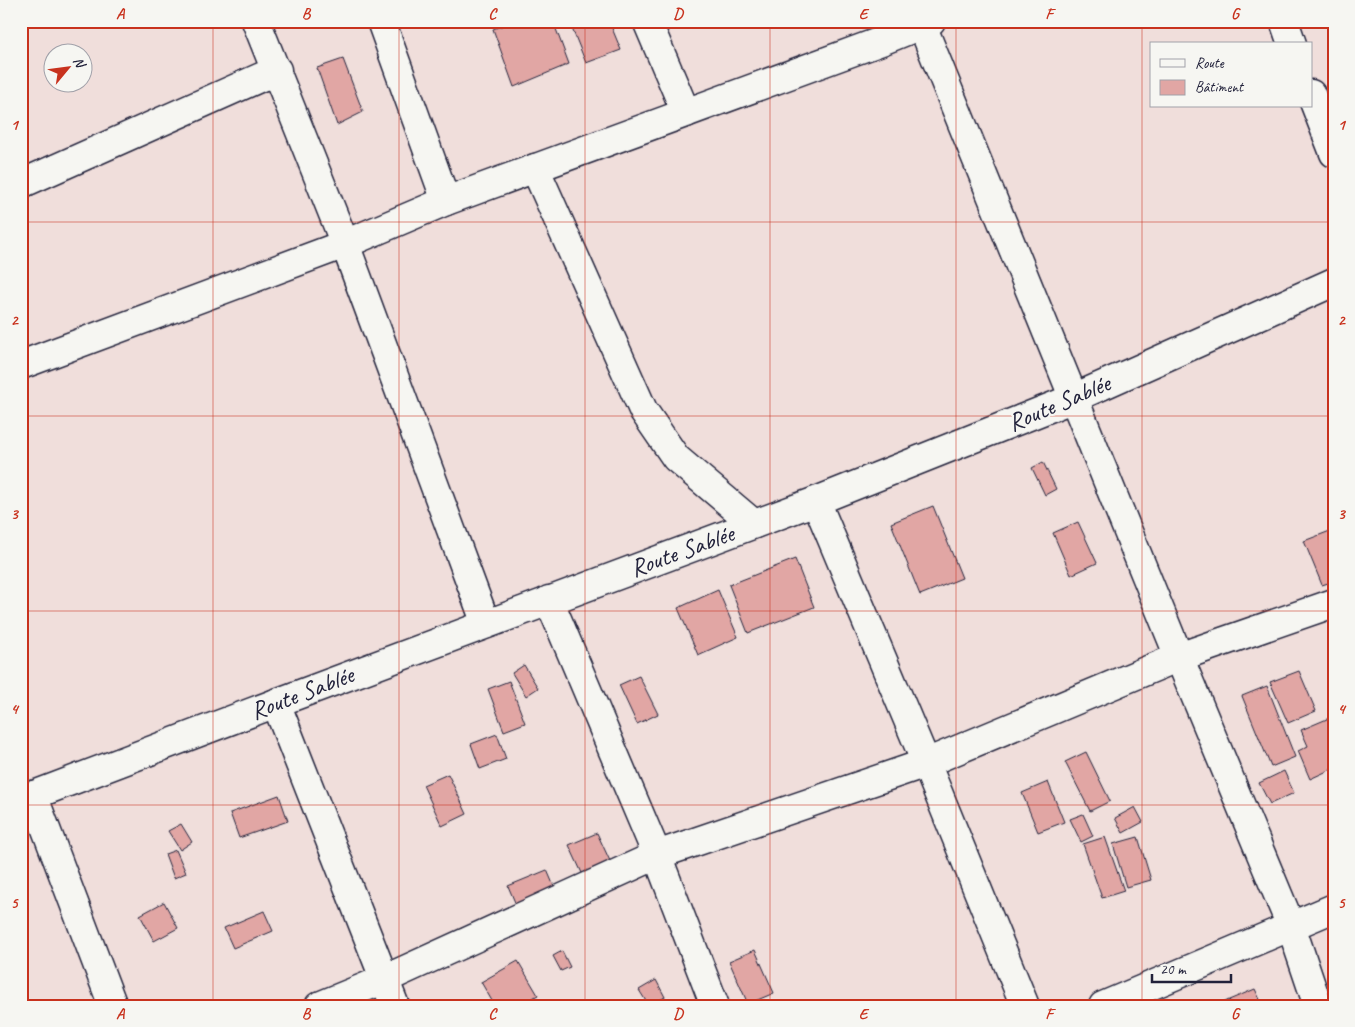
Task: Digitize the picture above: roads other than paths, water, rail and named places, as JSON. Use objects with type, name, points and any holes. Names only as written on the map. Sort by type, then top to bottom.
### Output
[{"type":"street","points":[[256,21],[345,244],[486,624]]},
{"type":"street","points":[[648,21],[686,113]]},
{"type":"street","points":[[1284,21],[1291,42]]},
{"type":"street","points":[[21,365],[345,244],[446,201],[686,113],[880,31],[927,23],[1074,398],[1291,926],[1318,1006]]},
{"type":"street","points":[[390,24],[446,201]]},
{"type":"street","points":[[21,184],[277,70]]},
{"type":"street","points":[[1312,97],[1334,153]]},
{"type":"street","points":[[535,168],[643,410],[676,458],[754,524]]},
{"type":"street","name":"Route Sablée","points":[[27,798],[816,501],[1074,398],[1334,282]]},
{"type":"street","points":[[816,501],[1025,1006]]},
{"type":"street","points":[[549,600],[658,855],[715,1006]]},
{"type":"street","points":[[319,1006],[384,979],[658,855],[926,763],[1179,657],[1334,603]]},
{"type":"street","points":[[276,703],[395,1006]]},
{"type":"street","points":[[27,798],[113,1006]]},
{"type":"street","points":[[1102,1006],[1334,908]]}]
